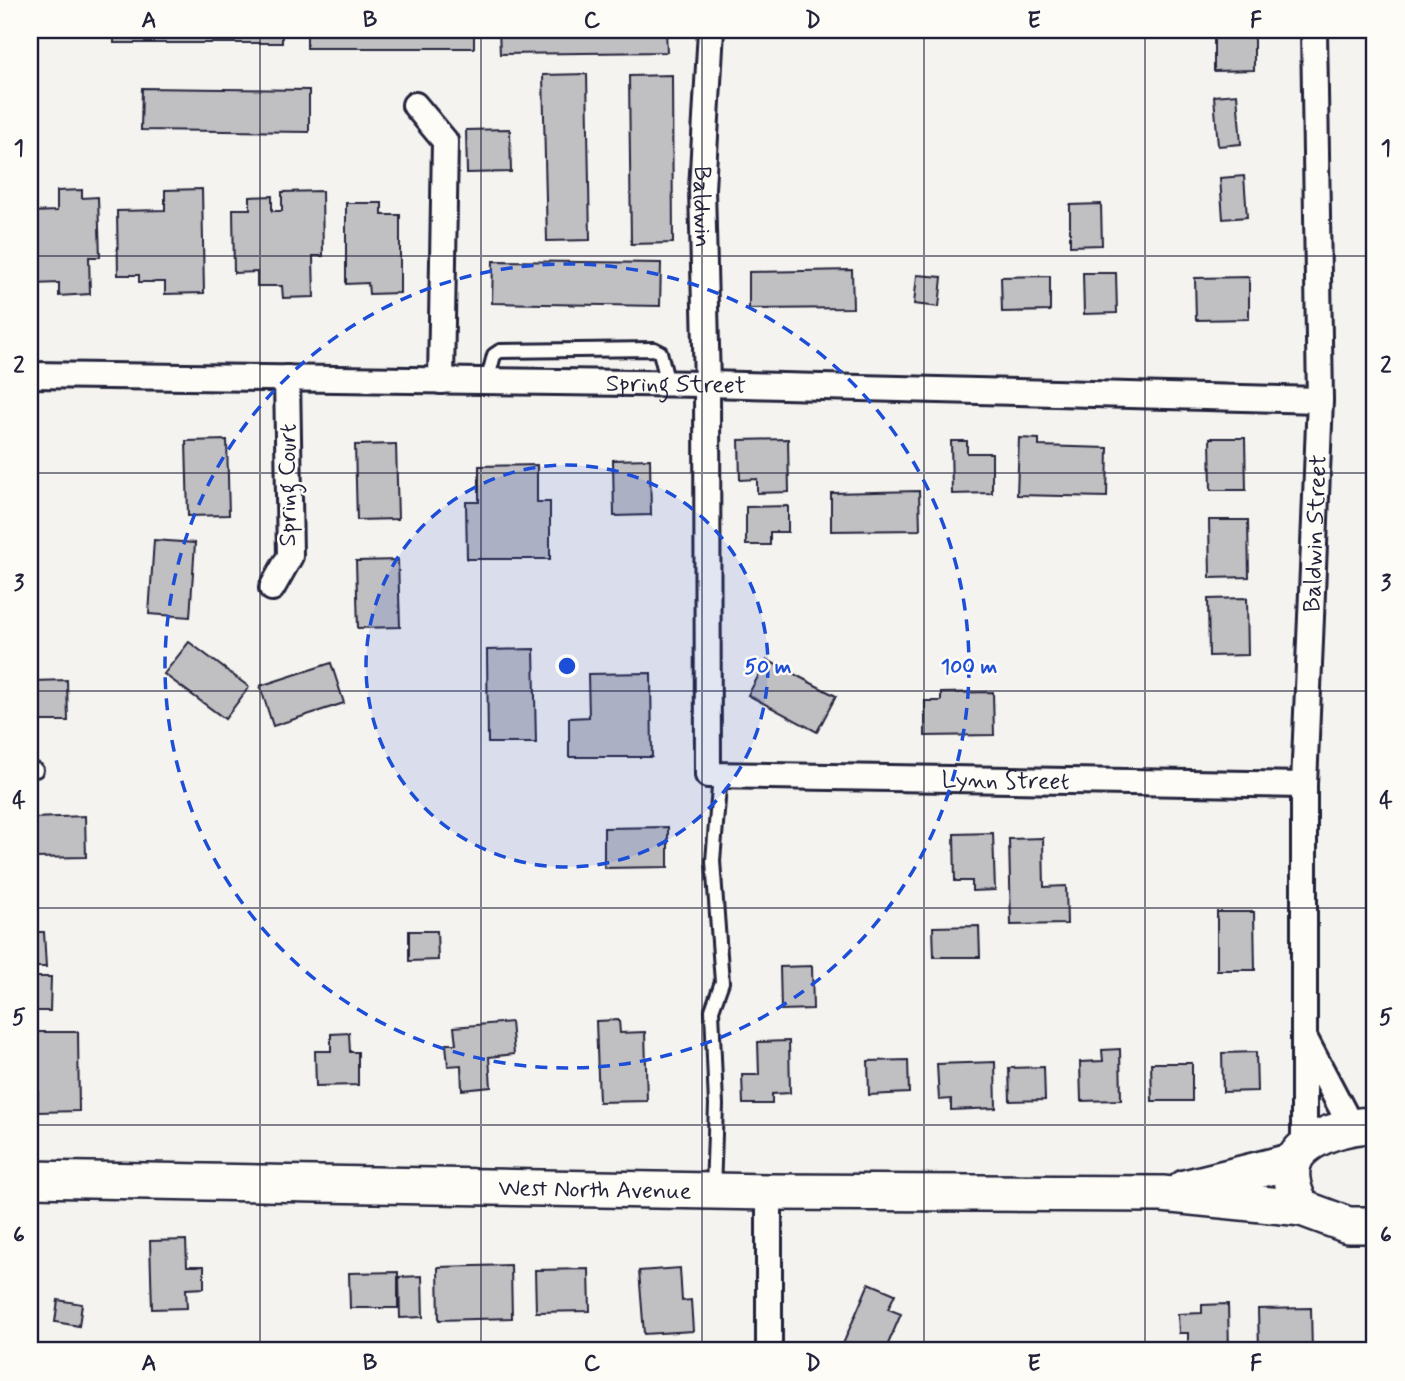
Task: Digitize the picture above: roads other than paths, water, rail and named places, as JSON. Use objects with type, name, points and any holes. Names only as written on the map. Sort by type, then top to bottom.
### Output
[{"type":"main road","name":"West North Avenue","points":[[1162,1194],[1299,1154],[1334,1131],[1367,1125]]},
{"type":"main road","points":[[1299,1154],[1293,1192],[1302,1208]]},
{"type":"main road","name":"West North Avenue","points":[[30,1179],[769,1192],[1162,1194],[1302,1208],[1348,1225],[1375,1225]]},
{"type":"street","name":"Baldwin","points":[[711,30],[702,189],[714,775]]},
{"type":"street","name":"Baldwin Street","points":[[1299,1154],[1304,1037],[1304,785],[1320,400],[1314,30]]},
{"type":"street","points":[[415,105],[445,141],[442,381]]},
{"type":"street","name":"Spring Street","points":[[30,375],[707,384],[1320,400]]},
{"type":"street","name":"Spring Court","points":[[272,588],[290,556],[287,378]]},
{"type":"street","name":"Lynn Street","points":[[714,775],[1304,785]]},
{"type":"street","name":"Baldwin Street","points":[[1304,1037],[1367,1125]]},
{"type":"street","points":[[769,1192],[769,1351]]},
{"type":"lane","points":[[487,382],[494,355],[500,351],[654,349],[660,352],[663,359],[668,384]]},
{"type":"lane","points":[[713,1191],[716,1105],[712,1010],[722,982],[713,861],[714,775]]}]
